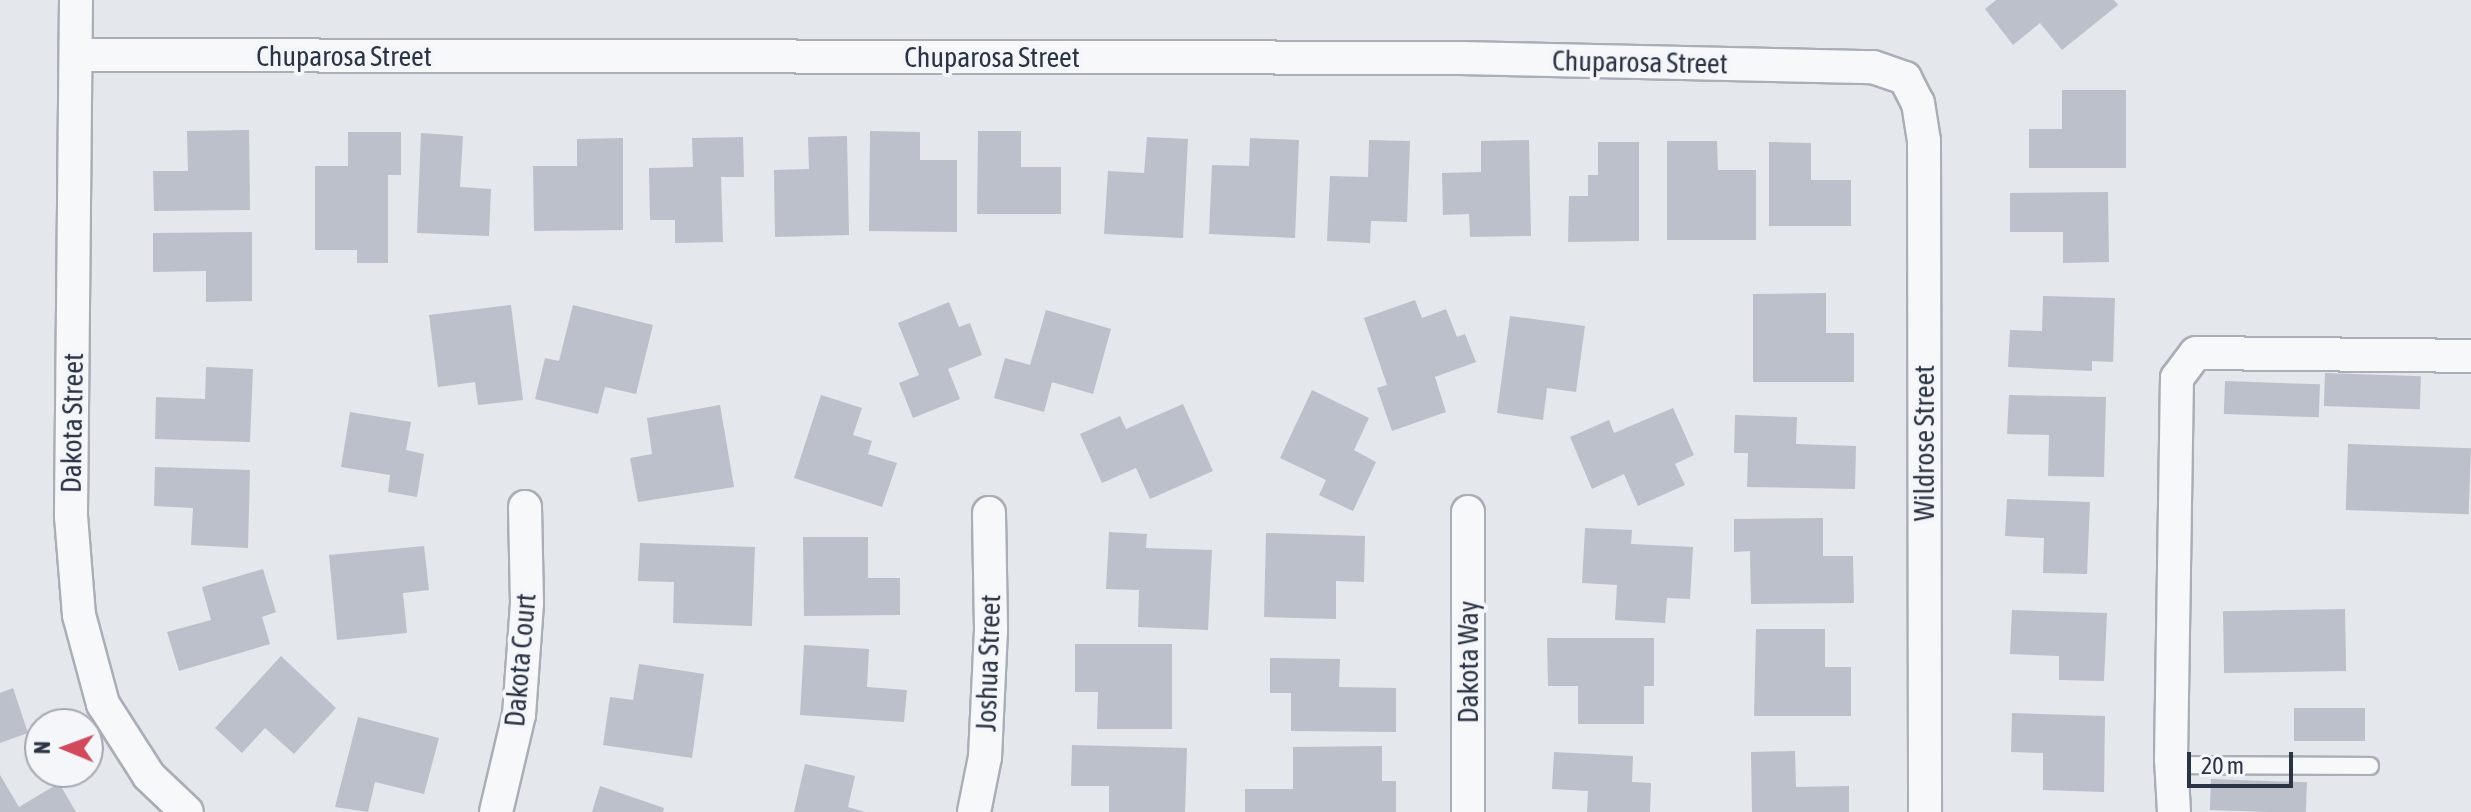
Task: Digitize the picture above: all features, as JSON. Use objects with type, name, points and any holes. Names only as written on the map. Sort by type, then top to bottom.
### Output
[{"type":"street","name":"Dakota Street","points":[[76,0],[71,516],[79,615],[103,704],[149,776],[187,812]]},
{"type":"street","name":"Chuparosa Street","points":[[76,55],[1461,58],[1873,67],[1905,78]]},
{"type":"street","name":"Wildrose Street","points":[[1905,78],[1918,103],[1924,141],[1925,812]]},
{"type":"street","points":[[2174,812],[2171,765],[2177,378],[2196,353],[2471,356]]},
{"type":"street","name":"Dakota Court","points":[[496,812],[519,715],[527,603],[525,507]]},
{"type":"street","name":"Dakota Way","points":[[1468,512],[1468,812]]},
{"type":"street","name":"Joshua Street","points":[[974,812],[985,757],[990,657],[989,513]]},
{"type":"lane","points":[[2171,765],[2370,766]]},
{"type":"building","points":[[1996,0],[2114,0],[2118,5],[2062,50],[2040,23],[2013,45],[1985,9]]},
{"type":"building","points":[[2062,90],[2126,90],[2126,168],[2029,168],[2029,129],[2062,129]]},
{"type":"building","points":[[249,130],[250,210],[154,211],[153,171],[188,171],[187,131]]},
{"type":"building","points":[[870,131],[920,132],[920,160],[957,160],[957,232],[869,231]]},
{"type":"building","points":[[978,131],[1021,131],[1021,167],[1061,167],[1061,214],[977,214]]},
{"type":"building","points":[[348,132],[401,132],[401,175],[388,175],[388,263],[357,263],[357,250],[315,250],[315,166],[348,166]]},
{"type":"building","points":[[421,133],[463,136],[460,187],[491,189],[489,236],[417,233]]},
{"type":"building","points":[[847,136],[849,235],[775,237],[774,170],[809,169],[808,137]]},
{"type":"building","points":[[743,137],[744,177],[721,177],[723,242],[675,243],[675,220],[650,220],[649,168],[693,167],[692,138]]},
{"type":"building","points":[[1147,137],[1188,139],[1183,238],[1104,234],[1108,171],[1144,173]]},
{"type":"building","points":[[623,138],[623,230],[534,231],[533,166],[577,166],[577,139]]},
{"type":"building","points":[[1250,138],[1299,140],[1295,238],[1209,234],[1212,165],[1249,166]]},
{"type":"building","points":[[1369,140],[1410,141],[1407,222],[1371,221],[1370,243],[1327,241],[1330,176],[1368,177]]},
{"type":"building","points":[[1529,140],[1531,236],[1470,237],[1469,214],[1443,215],[1442,173],[1481,172],[1481,141]]},
{"type":"building","points":[[1667,141],[1717,141],[1718,170],[1756,170],[1756,240],[1667,240]]},
{"type":"building","points":[[1598,142],[1639,142],[1639,241],[1568,242],[1569,196],[1588,196],[1588,175],[1598,175]]},
{"type":"building","points":[[1769,142],[1811,143],[1811,180],[1851,180],[1851,226],[1769,226]]},
{"type":"building","points":[[2108,192],[2109,262],[2063,263],[2063,232],[2010,232],[2010,193]]},
{"type":"building","points":[[252,232],[252,301],[206,302],[206,271],[153,272],[153,233]]},
{"type":"building","points":[[1826,293],[1826,333],[1854,333],[1854,382],[1753,382],[1753,294]]},
{"type":"building","points":[[2043,296],[2115,298],[2113,362],[2092,361],[2092,371],[2008,367],[2010,330],[2042,331]]},
{"type":"building","points":[[1415,300],[1422,318],[1446,309],[1457,337],[1465,334],[1476,362],[1435,377],[1446,412],[1392,431],[1377,388],[1387,385],[1364,318]]},
{"type":"building","points":[[949,302],[959,327],[970,323],[982,355],[948,369],[960,399],[913,418],[899,383],[919,375],[898,323]]},
{"type":"building","points":[[511,305],[523,400],[478,405],[475,382],[438,387],[429,315]]},
{"type":"building","points":[[573,305],[653,325],[636,394],[605,387],[598,414],[535,399],[545,358],[559,361]]},
{"type":"building","points":[[1046,310],[1111,329],[1093,394],[1052,382],[1044,412],[994,398],[1005,358],[1030,365]]},
{"type":"building","points":[[1510,316],[1585,326],[1576,392],[1547,388],[1543,420],[1497,413]]},
{"type":"building","points":[[206,367],[253,369],[250,442],[155,439],[156,397],[205,399]]},
{"type":"building","points":[[2325,373],[2421,376],[2420,409],[2324,406]]},
{"type":"building","points":[[2225,381],[2320,384],[2319,417],[2224,414]]},
{"type":"building","points":[[1312,390],[1369,418],[1354,450],[1376,462],[1353,511],[1319,495],[1326,480],[1280,458]]},
{"type":"building","points":[[821,395],[862,408],[853,435],[872,441],[868,454],[897,463],[882,507],[794,478]]},
{"type":"building","points":[[2009,395],[2106,397],[2104,477],[2048,476],[2049,435],[2007,434]]},
{"type":"building","points":[[1183,404],[1213,471],[1150,499],[1136,468],[1102,483],[1080,434],[1120,416],[1126,429]]},
{"type":"building","points":[[720,405],[734,487],[638,502],[630,458],[652,454],[647,418]]},
{"type":"building","points":[[1673,408],[1694,455],[1675,464],[1685,485],[1638,506],[1624,474],[1592,489],[1570,437],[1609,420],[1614,433]]},
{"type":"building","points":[[350,412],[411,422],[406,450],[424,454],[417,497],[388,492],[390,475],[341,467]]},
{"type":"building","points":[[1735,415],[1797,417],[1796,444],[1856,446],[1855,489],[1747,487],[1748,453],[1734,453]]},
{"type":"building","points":[[2348,444],[2471,448],[2469,514],[2346,510]]},
{"type":"building","points":[[155,467],[250,470],[248,548],[191,545],[193,508],[154,506]]},
{"type":"building","points":[[2007,499],[2090,502],[2087,574],[2043,573],[2044,538],[2005,536]]},
{"type":"building","points":[[1823,518],[1823,556],[1853,556],[1854,603],[1751,604],[1750,551],[1734,552],[1734,519]]},
{"type":"building","points":[[1585,528],[1632,530],[1631,544],[1693,547],[1690,599],[1667,598],[1665,623],[1615,620],[1617,585],[1582,583]]},
{"type":"building","points":[[1109,532],[1147,534],[1146,548],[1212,550],[1208,630],[1138,627],[1139,590],[1106,589]]},
{"type":"building","points":[[1266,533],[1365,536],[1364,582],[1336,581],[1336,619],[1264,617]]},
{"type":"building","points":[[803,537],[868,537],[868,578],[900,578],[900,615],[804,616]]},
{"type":"building","points":[[640,543],[755,547],[752,626],[673,623],[674,582],[638,581]]},
{"type":"building","points":[[424,546],[429,590],[403,593],[407,633],[337,640],[329,555]]},
{"type":"building","points":[[263,569],[276,612],[262,617],[270,644],[179,671],[167,632],[211,620],[202,587]]},
{"type":"building","points":[[2345,609],[2346,671],[2224,673],[2223,611]]},
{"type":"building","points":[[2012,610],[2107,613],[2104,681],[2059,680],[2059,656],[2010,654]]},
{"type":"building","points":[[1756,629],[1825,629],[1825,667],[1851,667],[1851,716],[1754,716]]},
{"type":"building","points":[[1547,638],[1654,638],[1654,686],[1644,686],[1644,724],[1578,724],[1578,686],[1548,686]]},
{"type":"building","points":[[1075,644],[1172,644],[1172,729],[1097,729],[1098,692],[1075,692]]},
{"type":"building","points":[[804,645],[869,649],[867,687],[907,690],[904,722],[800,715]]},
{"type":"building","points":[[281,656],[336,708],[294,754],[265,728],[242,753],[215,728]]},
{"type":"building","points":[[1270,658],[1340,659],[1339,687],[1396,688],[1396,732],[1291,731],[1291,693],[1270,693]]},
{"type":"building","points":[[639,664],[704,674],[692,758],[603,745],[610,697],[633,700]]},
{"type":"building","points":[[13,688],[24,721],[24,734],[0,743],[0,693]]},
{"type":"building","points":[[2294,708],[2365,708],[2365,741],[2294,741]]},
{"type":"building","points":[[2012,713],[2105,716],[2104,792],[2043,790],[2043,753],[2011,752]]},
{"type":"building","points":[[358,717],[439,738],[424,794],[375,782],[368,812],[335,807]]},
{"type":"building","points":[[1072,745],[1187,748],[1185,812],[1109,812],[1109,786],[1071,786]]},
{"type":"building","points":[[1382,746],[1382,781],[1396,781],[1396,812],[1245,812],[1245,789],[1293,789],[1293,747]]},
{"type":"building","points":[[1795,751],[1796,787],[1849,786],[1849,812],[1752,812],[1751,752]]},
{"type":"building","points":[[1554,752],[1633,756],[1632,782],[1651,783],[1650,812],[1587,812],[1588,791],[1552,789]]},
{"type":"building","points":[[805,764],[855,776],[848,807],[865,812],[794,812]]},
{"type":"building","points":[[0,775],[19,807],[51,788],[62,788],[76,812],[0,812]]},
{"type":"building","points":[[2211,779],[2307,782],[2306,812],[2210,810]]},
{"type":"building","points":[[600,786],[664,808],[663,812],[592,812]]}]
